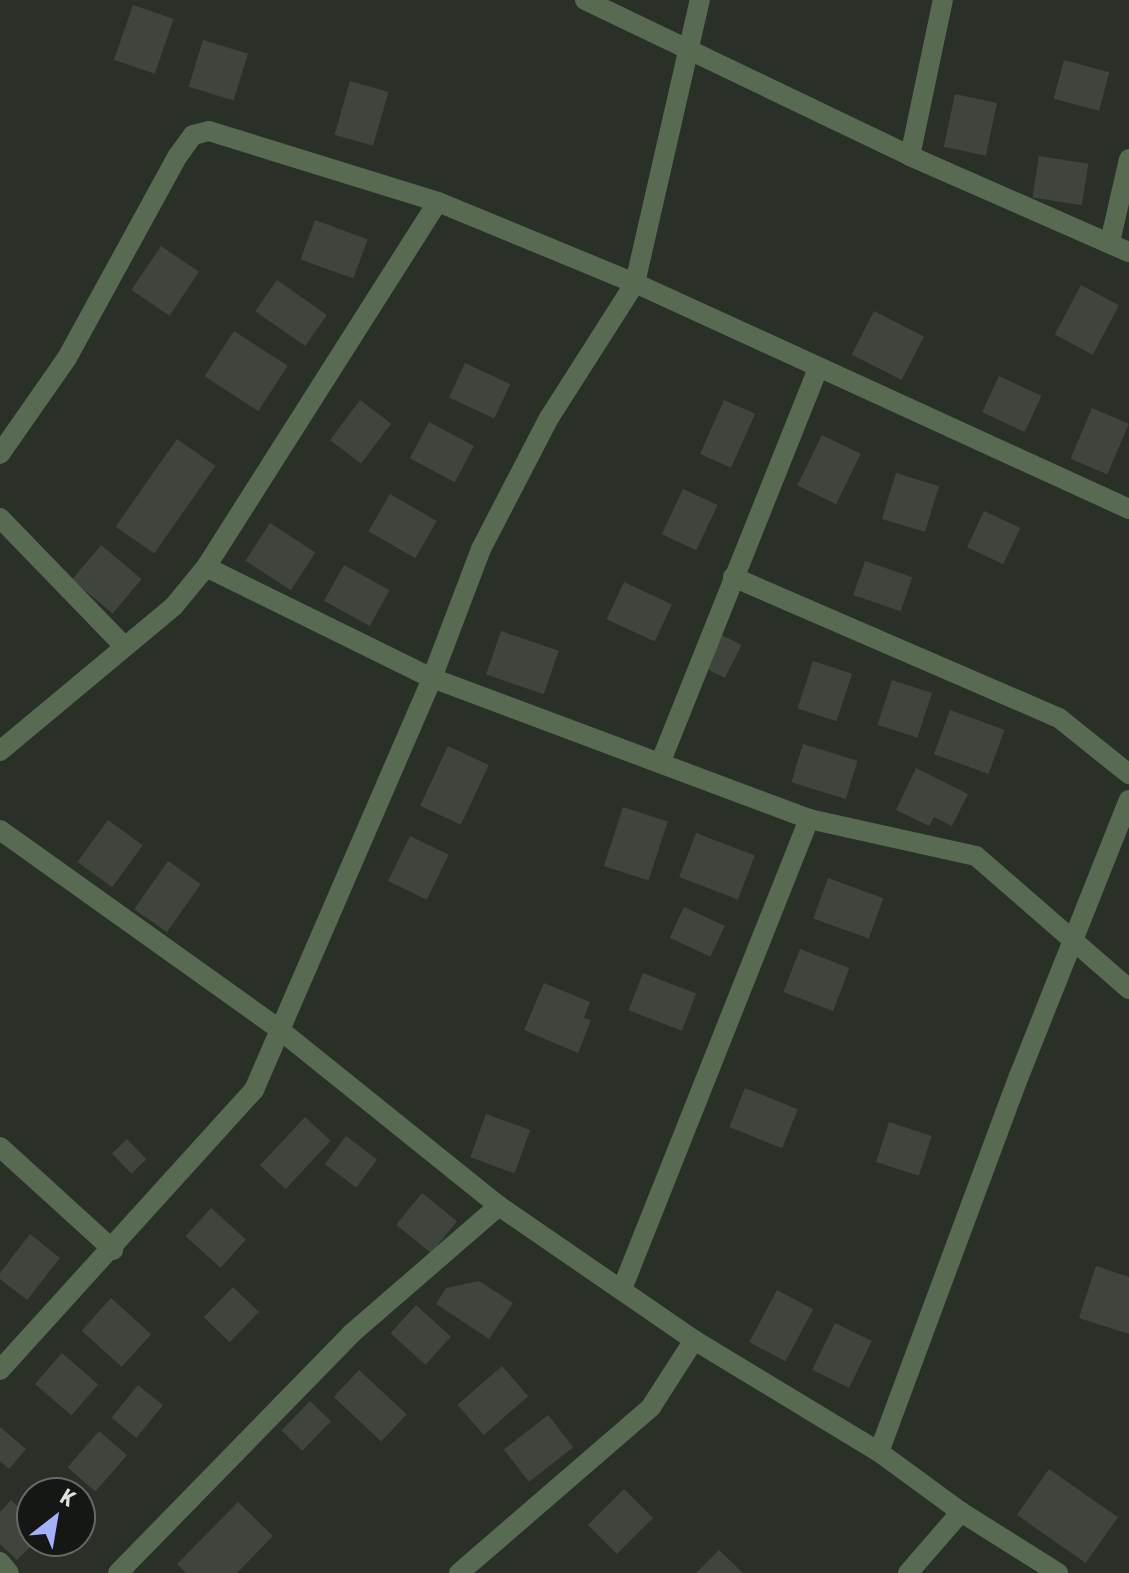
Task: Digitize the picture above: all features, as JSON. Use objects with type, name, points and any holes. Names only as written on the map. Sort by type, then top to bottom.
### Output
[{"type":"street","points":[[585,0],[910,156],[1129,252]]},
{"type":"street","points":[[0,1370],[113,1250],[254,1090],[432,678],[481,549],[549,418],[635,283],[692,51],[700,0]]},
{"type":"street","points":[[910,156],[943,0]]},
{"type":"street","points":[[0,454],[67,358],[193,135],[209,131],[255,142],[438,202],[635,283],[1129,509]]},
{"type":"street","points":[[1110,242],[1129,159]]},
{"type":"street","points":[[0,751],[123,645],[174,606],[206,567],[438,202]]},
{"type":"street","points":[[661,761],[818,368]]},
{"type":"street","points":[[0,518],[123,645]]},
{"type":"street","points":[[206,567],[432,678],[661,761],[809,819],[976,856],[1129,989]]},
{"type":"street","points":[[733,577],[1059,718],[1129,774]]},
{"type":"street","points":[[879,1452],[1019,1076],[1075,942],[1129,800]]},
{"type":"street","points":[[622,1289],[809,819]]},
{"type":"street","points":[[0,830],[280,1030],[499,1206],[694,1340],[879,1452],[961,1512],[1058,1573]]},
{"type":"street","points":[[0,1147],[113,1250]]},
{"type":"street","points":[[118,1573],[351,1334],[499,1206]]},
{"type":"street","points":[[459,1573],[651,1407],[694,1340]]},
{"type":"street","points":[[908,1573],[961,1512]]},
{"type":"street","points":[[0,1562],[9,1573]]},
{"type":"building","points":[[133,5],[174,19],[155,74],[114,60]]},
{"type":"building","points":[[203,40],[248,54],[234,101],[189,87]]},
{"type":"building","points":[[1064,60],[1109,72],[1099,111],[1054,99]]},
{"type":"building","points":[[350,81],[388,92],[373,146],[335,135]]},
{"type":"building","points":[[955,94],[997,103],[986,156],[944,147]]},
{"type":"building","points":[[1039,156],[1088,164],[1082,205],[1032,197]]},
{"type":"building","points":[[315,220],[368,239],[353,279],[301,259]]},
{"type":"building","points":[[161,246],[199,272],[169,316],[131,290]]},
{"type":"building","points":[[277,280],[327,315],[305,346],[255,311]]},
{"type":"building","points":[[1081,285],[1119,305],[1093,355],[1055,334]]},
{"type":"building","points":[[874,311],[924,336],[902,380],[852,355]]},
{"type":"building","points":[[234,331],[288,366],[258,411],[205,376]]},
{"type":"building","points":[[465,363],[510,384],[494,419],[449,397]]},
{"type":"building","points":[[999,376],[1042,396],[1025,432],[982,412]]},
{"type":"building","points":[[360,400],[391,423],[361,463],[330,440]]},
{"type":"building","points":[[724,400],[755,414],[731,468],[700,454]]},
{"type":"building","points":[[1092,408],[1129,424],[1107,474],[1071,459]]},
{"type":"building","points":[[429,422],[474,446],[455,482],[410,458]]},
{"type":"building","points":[[822,435],[861,454],[836,504],[797,485]]},
{"type":"building","points":[[177,439],[216,466],[154,554],[116,527]]},
{"type":"building","points":[[896,473],[939,486],[925,532],[882,519]]},
{"type":"building","points":[[683,489],[717,505],[696,550],[662,534]]},
{"type":"building","points":[[390,494],[437,521],[415,558],[369,531]]},
{"type":"building","points":[[984,511],[1020,528],[1003,564],[967,547]]},
{"type":"building","points":[[270,523],[315,552],[291,590],[245,561]]},
{"type":"building","points":[[101,545],[142,579],[113,614],[72,579]]},
{"type":"building","points":[[865,561],[912,577],[901,611],[853,595]]},
{"type":"building","points":[[344,565],[389,590],[370,626],[324,601]]},
{"type":"building","points":[[624,582],[672,604],[655,642],[607,619]]},
{"type":"building","points":[[501,631],[559,651],[544,694],[486,674]]},
{"type":"building","points":[[722,635],[742,645],[725,678],[705,668]]},
{"type":"building","points":[[813,661],[852,674],[837,721],[798,709]]},
{"type":"building","points":[[892,680],[932,693],[917,738],[877,725]]},
{"type":"building","points":[[950,710],[1005,730],[988,774],[934,754]]},
{"type":"building","points":[[803,744],[858,761],[846,799],[791,782]]},
{"type":"building","points":[[448,746],[489,765],[461,825],[420,806]]},
{"type":"building","points":[[916,768],[968,794],[952,826],[934,817],[929,826],[896,810]]},
{"type":"building","points":[[623,807],[668,822],[649,880],[604,866]]},
{"type":"building","points":[[108,820],[143,845],[112,887],[77,862]]},
{"type":"building","points":[[696,833],[755,856],[738,899],[679,877]]},
{"type":"building","points":[[410,836],[449,855],[427,900],[388,881]]},
{"type":"building","points":[[168,861],[201,884],[167,932],[134,909]]},
{"type":"building","points":[[828,878],[883,898],[869,939],[813,918]]},
{"type":"building","points":[[684,907],[725,926],[710,957],[670,938]]},
{"type":"building","points":[[800,949],[849,968],[833,1011],[784,992]]},
{"type":"building","points":[[643,973],[696,993],[682,1031],[629,1010]]},
{"type":"building","points":[[544,983],[590,1002],[584,1018],[591,1020],[578,1053],[524,1030]]},
{"type":"building","points":[[745,1088],[798,1109],[782,1148],[729,1127]]},
{"type":"building","points":[[486,1114],[530,1130],[514,1173],[470,1157]]},
{"type":"building","points":[[305,1117],[331,1141],[286,1189],[260,1165]]},
{"type":"building","points":[[889,1122],[932,1136],[919,1176],[876,1162]]},
{"type":"building","points":[[346,1136],[377,1159],[356,1187],[325,1164]]},
{"type":"building","points":[[127,1139],[146,1159],[131,1174],[112,1154]]},
{"type":"building","points":[[422,1193],[457,1221],[431,1253],[396,1225]]},
{"type":"building","points":[[211,1208],[246,1239],[221,1268],[186,1236]]},
{"type":"building","points":[[30,1234],[60,1258],[27,1300],[0,1279],[0,1273]]},
{"type":"building","points":[[1096,1266],[1129,1277],[1129,1334],[1079,1318]]},
{"type":"building","points":[[479,1281],[513,1303],[489,1339],[436,1304],[446,1288]]},
{"type":"building","points":[[233,1287],[259,1312],[230,1342],[204,1317]]},
{"type":"building","points":[[777,1290],[813,1309],[786,1361],[749,1342]]},
{"type":"building","points":[[111,1298],[151,1334],[122,1367],[82,1331]]},
{"type":"building","points":[[416,1305],[451,1336],[426,1365],[391,1333]]},
{"type":"building","points":[[835,1323],[872,1341],[849,1388],[812,1370]]},
{"type":"building","points":[[62,1353],[98,1384],[71,1415],[35,1384]]},
{"type":"building","points":[[502,1366],[528,1396],[484,1435],[457,1405]]},
{"type":"building","points":[[359,1370],[407,1414],[381,1441],[334,1397]]},
{"type":"building","points":[[138,1385],[163,1405],[136,1438],[112,1418]]},
{"type":"building","points":[[310,1401],[331,1421],[302,1451],[282,1430]]},
{"type":"building","points":[[548,1415],[573,1447],[529,1482],[504,1449]]},
{"type":"building","points":[[0,1427],[26,1449],[9,1469],[0,1461]]},
{"type":"building","points":[[99,1431],[127,1455],[96,1491],[96,1477],[79,1477],[68,1467]]},
{"type":"building","points":[[1049,1469],[1118,1517],[1086,1563],[1017,1515]]},
{"type":"building","points":[[624,1489],[653,1518],[617,1554],[588,1525]]},
{"type":"building","points":[[11,1500],[16,1505],[16,1557],[20,1557],[17,1560],[0,1544],[0,1512]]},
{"type":"building","points":[[238,1502],[273,1536],[237,1573],[186,1573],[177,1564]]},
{"type":"building","points":[[719,1550],[743,1573],[696,1573]]}]
